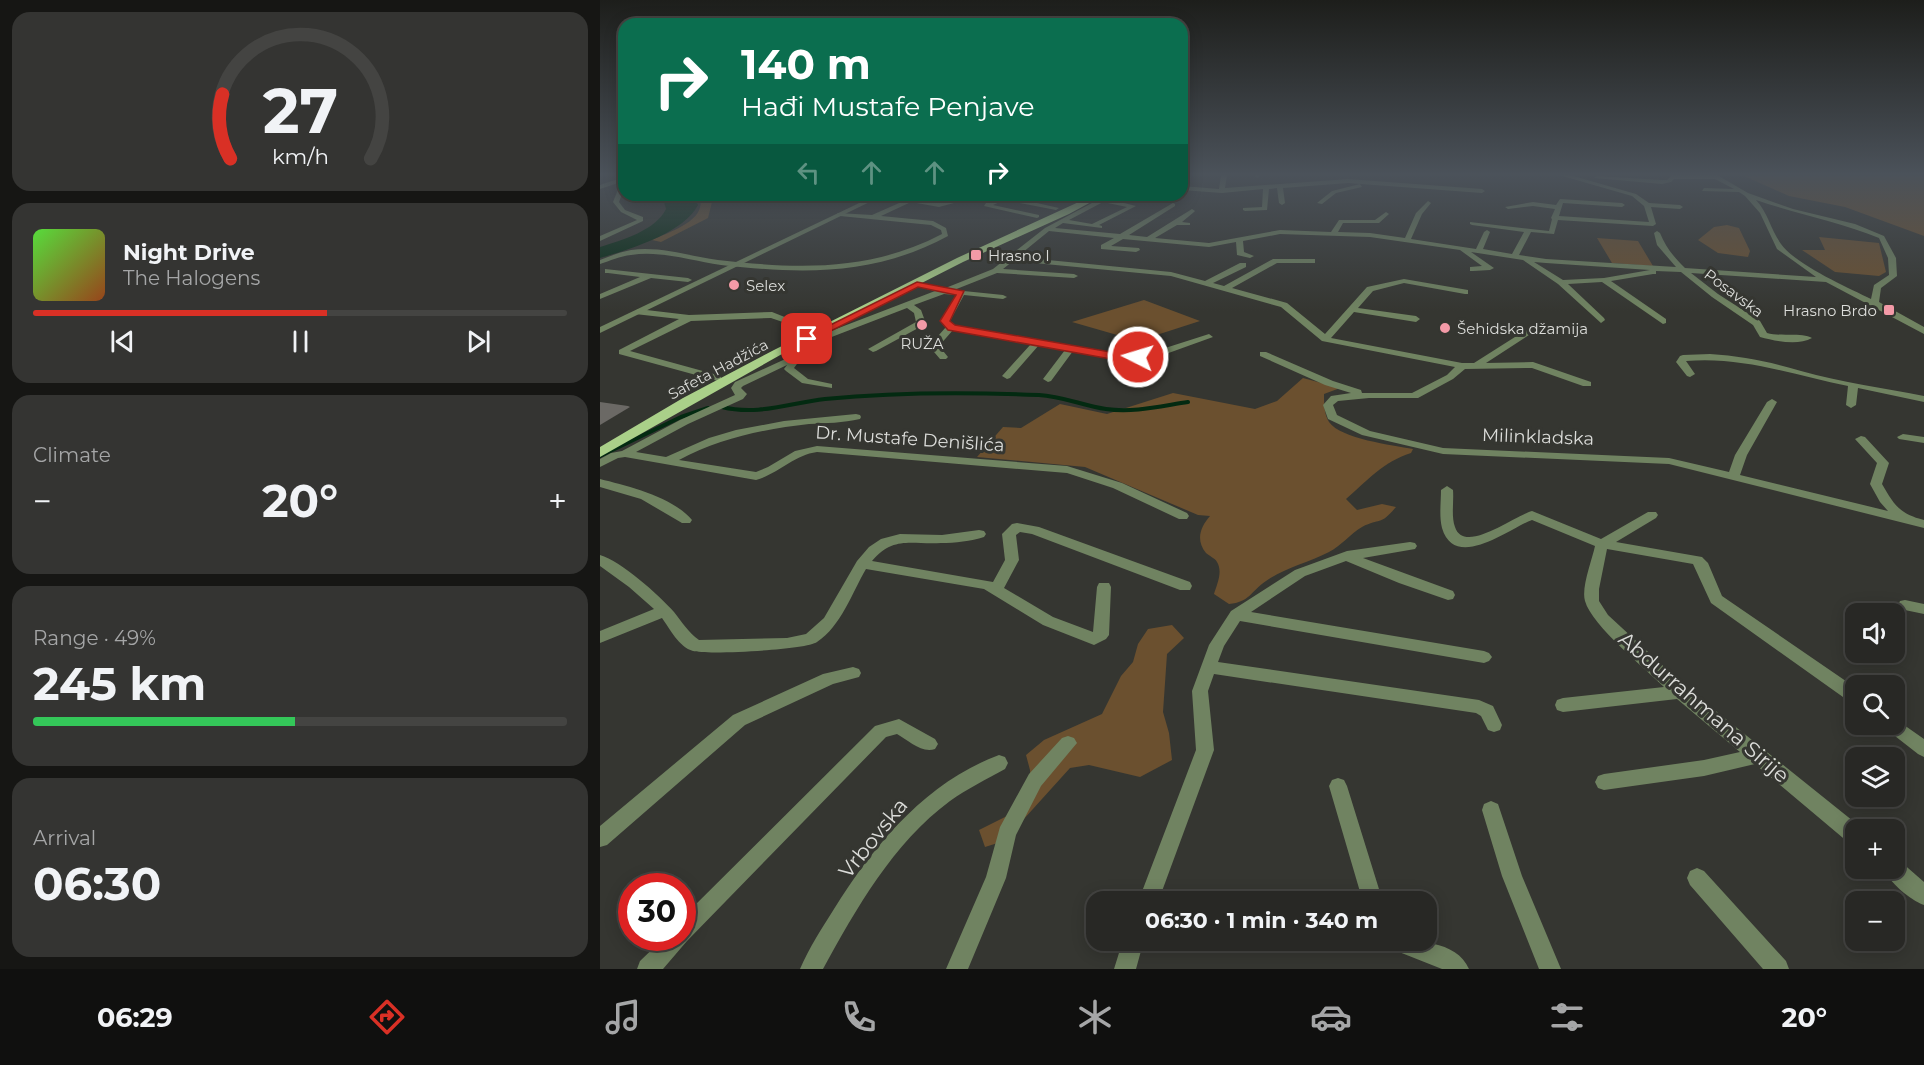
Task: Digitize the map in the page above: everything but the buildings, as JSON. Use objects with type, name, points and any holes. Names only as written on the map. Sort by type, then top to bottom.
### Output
[{"type":"main road","name":"Safeta Hadžića","points":[[600,453],[675,407],[960,261],[1049,220]]},
{"type":"street","points":[[600,239],[640,220]]},
{"type":"street","points":[[600,330],[827,220]]},
{"type":"street","points":[[600,262],[629,253],[643,252],[789,268],[883,260],[918,251],[946,235],[946,232],[933,223],[905,220]]},
{"type":"street","points":[[1094,225],[1104,220]]},
{"type":"street","points":[[1136,250],[1104,247],[1149,220]]},
{"type":"street","points":[[1148,239],[1180,220]]},
{"type":"street","points":[[1333,234],[1343,220]]},
{"type":"street","points":[[1347,220],[1379,220]]},
{"type":"street","points":[[1408,239],[1416,220]]},
{"type":"street","points":[[1472,223],[1552,233],[1554,220]]},
{"type":"street","points":[[1601,220],[1653,224],[1652,220]]},
{"type":"street","points":[[1766,220],[1775,244],[1828,280],[1875,302],[1924,331]]},
{"type":"street","points":[[1833,220],[1853,225],[1882,237],[1892,258],[1893,276],[1877,287],[1875,302]]},
{"type":"street","points":[[943,291],[996,271],[1014,259],[1047,229],[1062,221],[1104,228]]},
{"type":"street","points":[[1617,221],[1617,233]]},
{"type":"street","points":[[1176,223],[1188,224]]},
{"type":"street","name":"Posavska","points":[[1047,229],[1209,245],[1280,232],[1333,234],[1408,239],[1546,261],[1828,280]]},
{"type":"street","name":"Posavska","points":[[1247,229],[1262,235]]},
{"type":"street","points":[[1517,256],[1528,231]]},
{"type":"street","points":[[1479,249],[1487,232]]},
{"type":"street","name":"Posavska","points":[[1657,233],[1657,240],[1680,269],[1757,323],[1763,335],[1778,339],[1807,338]]},
{"type":"street","points":[[1239,240],[1240,253],[1250,256]]},
{"type":"street","points":[[1457,246],[1490,268],[1473,269]]},
{"type":"street","name":"Posavska","points":[[1517,256],[1561,282],[1600,320]]},
{"type":"street","name":"Milinkladska","points":[[1014,259],[1153,271],[1227,288],[1284,305],[1325,339],[1462,366],[1533,365],[1587,384]]},
{"type":"street","points":[[1227,288],[1276,261],[1312,261]]},
{"type":"street","points":[[1207,283],[1243,265]]},
{"type":"street","name":"Posavska","points":[[1561,282],[1604,280],[1655,271],[1655,267]]},
{"type":"street","points":[[608,271],[688,280]]},
{"type":"street","points":[[996,271],[1074,276]]},
{"type":"street","points":[[600,297],[649,276]]},
{"type":"street","points":[[1604,280],[1663,321]]},
{"type":"street","points":[[1325,339],[1370,289],[1387,287],[1399,282],[1465,292]]},
{"type":"street","name":"Safeta Hadžića","points":[[917,284],[943,291],[1004,297]]},
{"type":"street","name":"Safeta Hadžića","points":[[828,386],[805,381],[789,369],[805,347],[826,336],[943,291]]},
{"type":"street","points":[[961,293],[945,321],[951,327],[1122,357],[1138,357],[1209,337]]},
{"type":"street","points":[[600,297],[610,299],[600,304]]},
{"type":"street","points":[[873,349],[919,324],[921,321],[918,312],[907,304]]},
{"type":"street","points":[[1350,309],[1416,319]]},
{"type":"street","points":[[638,312],[689,318],[767,315],[806,327]]},
{"type":"street","points":[[689,318],[622,352],[718,378]]},
{"type":"street","points":[[943,357],[934,346],[951,327]]},
{"type":"street","name":"Milinkladska","points":[[1478,364],[1526,333]]},
{"type":"street","points":[[1006,376],[1037,342]]},
{"type":"street","points":[[1048,379],[1071,348]]},
{"type":"street","points":[[1263,354],[1329,383],[1369,395]]},
{"type":"street","points":[[625,454],[739,397],[742,394],[736,388],[739,384],[795,358]]},
{"type":"street","points":[[1690,374],[1681,362],[1683,358],[1780,366],[1798,373],[1924,399]]},
{"type":"street","name":"Milinkladska","points":[[1462,366],[1450,377],[1414,396],[1369,395],[1330,400],[1328,405],[1332,417],[1366,433],[1443,451],[1655,459],[1734,476],[1924,524]]},
{"type":"street","points":[[1851,405],[1853,385]]},
{"type":"street","points":[[1734,476],[1741,455],[1772,402]]},
{"type":"street","points":[[670,460],[685,451],[725,436],[816,420],[856,417]]},
{"type":"street","points":[[1903,437],[1924,440]]},
{"type":"street","points":[[1861,439],[1883,463],[1876,484],[1886,502],[1902,518]]},
{"type":"street","name":"Dr. Mustafe Denišlića","points":[[600,464],[615,455],[625,454],[756,476],[771,471],[795,453],[805,450],[1049,466],[1094,475],[1183,516]]},
{"type":"street","points":[[600,483],[629,489],[661,502],[686,520]]},
{"type":"street","points":[[1447,490],[1449,531],[1455,540],[1478,543],[1513,522],[1532,516],[1602,544],[1697,560],[1701,563],[1716,599],[1845,689]]},
{"type":"street","points":[[1602,544],[1652,515]]},
{"type":"street","points":[[996,590],[1012,560],[1009,534],[1017,527],[1034,530],[1185,586]]},
{"type":"street","points":[[600,560],[622,574],[664,611],[690,643],[696,646],[787,644],[811,639],[829,622],[862,564],[874,550],[886,542],[900,538],[942,539],[979,534]]},
{"type":"street","name":"Abdurrahmana Sirije","points":[[1602,544],[1592,589],[1592,601],[1603,619],[1680,692],[1845,827]]},
{"type":"street","points":[[1152,891],[1205,750],[1200,691],[1217,645],[1236,615],[1300,573],[1347,556],[1410,546]]},
{"type":"street","points":[[1347,556],[1404,580],[1448,595]]},
{"type":"street","points":[[862,564],[977,582],[996,590],[1048,621],[1094,639],[1101,635],[1104,587]]},
{"type":"street","points":[[1905,606],[1924,609]]},
{"type":"street","points":[[600,637],[664,611]]},
{"type":"street","points":[[1236,615],[1484,657]]},
{"type":"street","points":[[1209,667],[1479,707],[1488,711],[1494,725]]},
{"type":"street","points":[[600,838],[740,720],[829,679],[853,673]]},
{"type":"street","points":[[1563,705],[1680,692]]},
{"type":"street","points":[[696,919],[881,731],[899,726],[929,744]]},
{"type":"street","points":[[1905,734],[1924,749]]},
{"type":"street","points":[[957,969],[996,878],[1007,833],[1035,780],[1068,743]]},
{"type":"street","points":[[1604,782],[1704,768],[1756,756]]},
{"type":"street","name":"Vrbovska","points":[[811,969],[867,879],[903,831],[937,800],[999,764]]},
{"type":"street","points":[[1338,786],[1370,891]]},
{"type":"street","points":[[1491,810],[1512,876],[1550,969]]},
{"type":"street","points":[[1697,878],[1778,969]]},
{"type":"street","points":[[1905,878],[1924,895]]},
{"type":"street","points":[[648,969],[665,951]]},
{"type":"street","points":[[1125,969],[1131,951]]},
{"type":"street","points":[[1424,951],[1451,962],[1458,969]]},
{"type":"shaded area","points":[[657,220],[685,220],[654,239],[600,258],[600,247],[637,234]]},
{"type":"shaded area","points":[[691,220],[704,220],[661,242],[652,240],[678,228]]},
{"type":"shaded area","points":[[1881,220],[1924,220],[1924,236]]},
{"type":"shaded area","points":[[1727,225],[1739,228],[1750,251],[1748,257],[1718,253],[1698,240],[1714,227]]},
{"type":"shaded area","points":[[1819,237],[1879,243],[1886,272],[1879,276],[1835,272],[1802,250],[1825,250]]},
{"type":"shaded area","points":[[1597,238],[1638,241],[1653,266],[1612,263]]},
{"type":"shaded area","points":[[1144,300],[1200,321],[1138,341],[1072,322]]},
{"type":"shaded area","points":[[1303,378],[1340,388],[1324,394],[1326,416],[1335,428],[1355,437],[1413,449],[1411,453],[1384,466],[1346,499],[1357,510],[1382,504],[1396,507],[1383,519],[1362,527],[1321,556],[1274,576],[1246,599],[1236,603],[1229,604],[1214,594],[1219,578],[1219,566],[1206,553],[1200,538],[1204,524],[1210,516],[1198,515],[1085,467],[977,457],[1003,427],[1021,428],[1060,404],[1107,414],[1173,393],[1255,409],[1277,401]]},
{"type":"shaded area","points":[[1172,625],[1184,638],[1167,654],[1163,712],[1169,733],[1172,760],[1140,777],[1089,765],[1070,768],[1004,841],[985,847],[979,830],[1013,813],[1031,797],[1030,770],[1026,755],[1044,740],[1102,714],[1121,676],[1133,662],[1138,644],[1148,629]]},
{"type":"waterway","points":[[722,407],[748,410],[825,399],[932,393],[1048,396],[1116,410],[1147,409],[1188,402]]},
{"type":"waterway","points":[[600,456],[681,417],[708,408]]},
{"type":"place","name":"Hrasno I","points":[[976,255]]},
{"type":"place","name":"Selex","points":[[734,285]]},
{"type":"place","name":"Hrasno Brdo","points":[[1889,310]]},
{"type":"place","name":"RUŽA","points":[[922,325]]},
{"type":"place","name":"Šehidska džamija","points":[[1445,328]]},
{"type":"route","points":[[807,339],[917,284],[961,293],[945,321],[951,327],[1122,357],[1138,357]]}]
